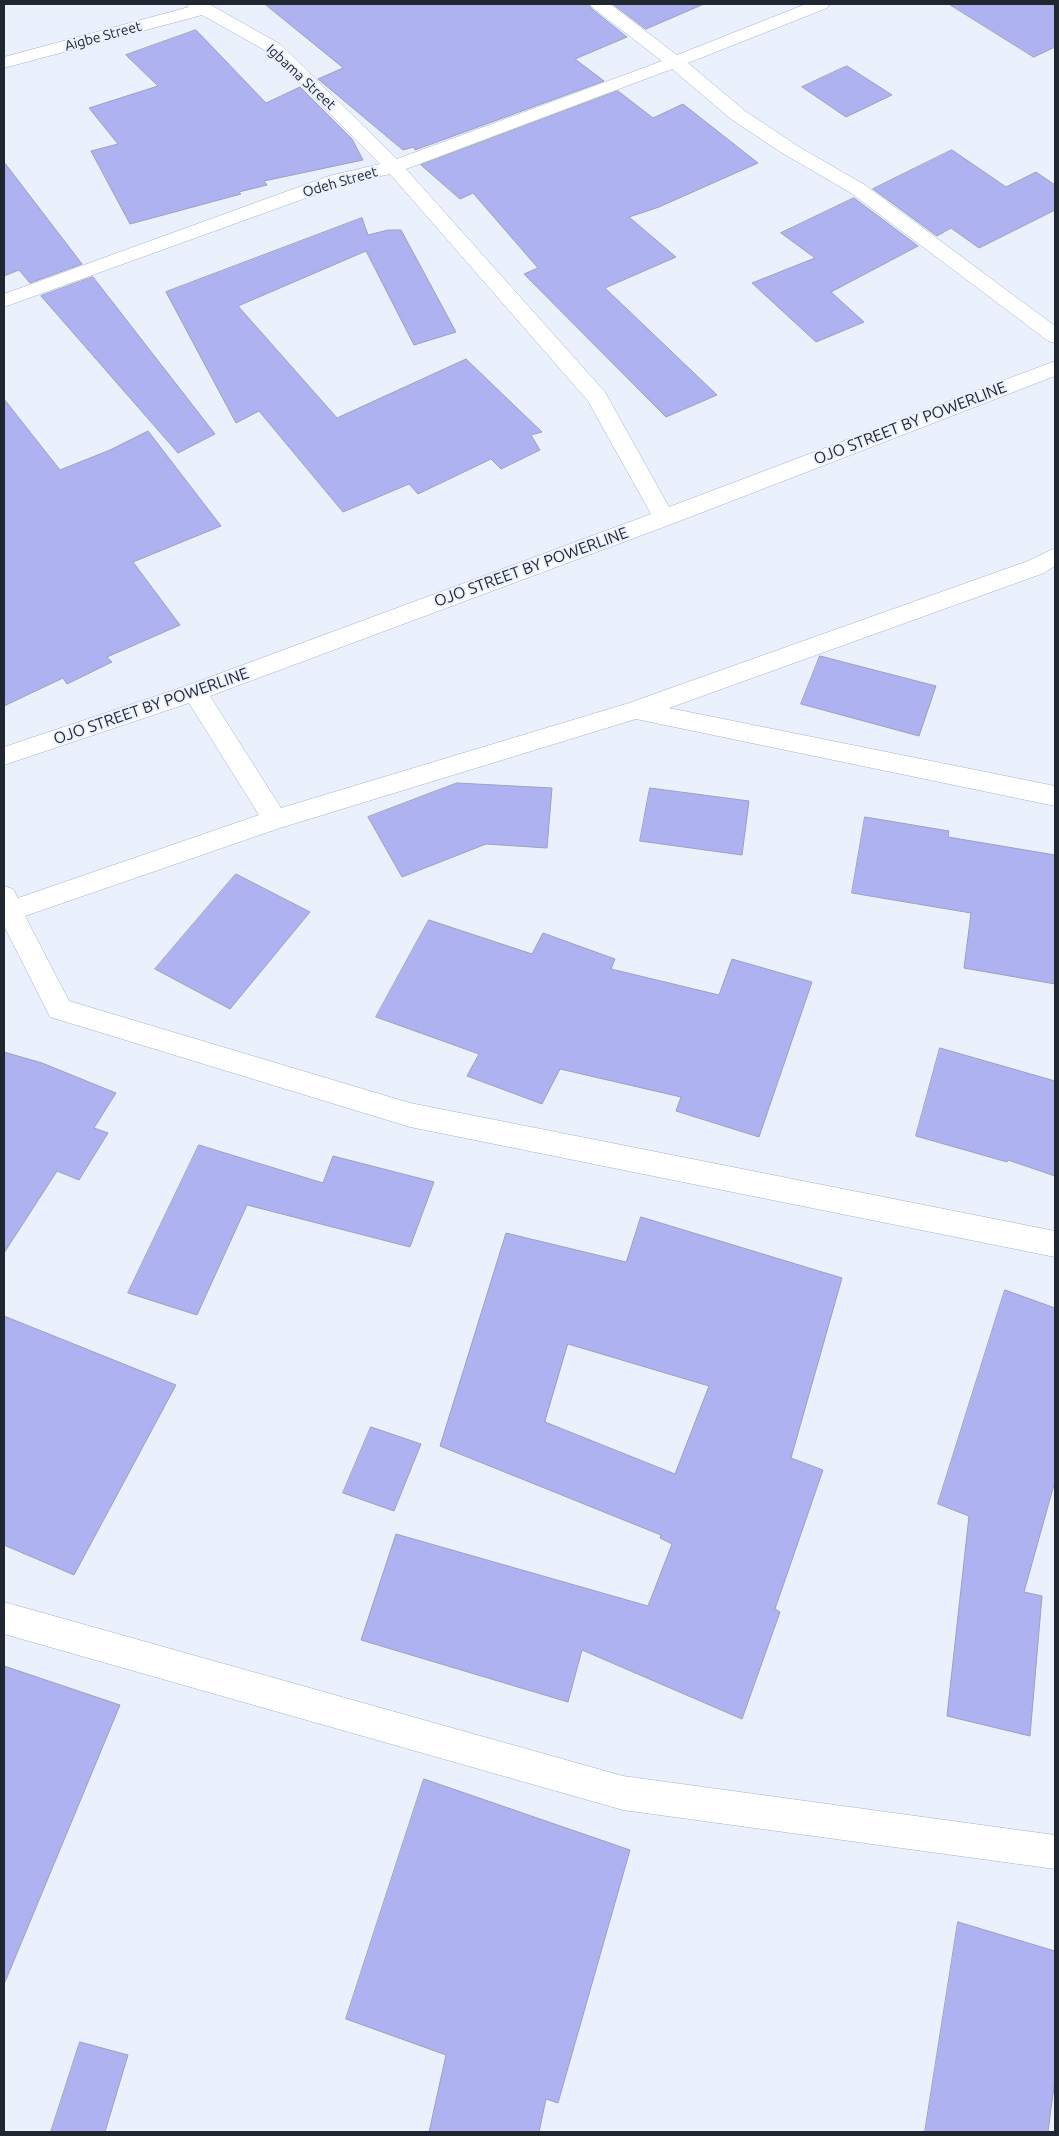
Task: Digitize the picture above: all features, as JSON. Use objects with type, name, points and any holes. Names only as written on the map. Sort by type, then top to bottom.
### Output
[{"type":"street","points":[[599,4],[675,62],[738,115],[789,149],[858,189],[1055,336]]},
{"type":"street","name":"Odeh Street","points":[[4,300],[336,180],[394,167],[675,62],[821,4]]},
{"type":"street","name":"Aigbe Street","points":[[4,63],[199,7]]},
{"type":"street","name":"Igbama Street","points":[[199,7],[274,48],[394,167],[597,397],[664,518]]},
{"type":"street","name":"OJO STREET BY POWERLINE","points":[[4,756],[196,692],[664,518],[1055,368]]},
{"type":"street","points":[[1055,556],[1036,566],[636,710],[275,820],[6,907],[60,1009],[410,1116],[1055,1244]]},
{"type":"street","points":[[196,692],[275,820]]},
{"type":"street","points":[[636,710],[1055,796]]},
{"type":"street","points":[[4,1618],[623,1793],[1055,1852]]},
{"type":"building","points":[[265,4],[588,4],[627,37],[575,59],[604,81],[415,150],[414,147],[403,150],[318,79],[343,68]]},
{"type":"building","points":[[613,4],[704,4],[646,29]]},
{"type":"building","points":[[949,4],[1055,4],[1055,47],[1034,57]]},
{"type":"building","points":[[196,30],[266,103],[300,87],[352,139],[363,160],[264,181],[267,185],[239,192],[241,194],[130,224],[91,151],[118,144],[89,108],[158,86],[126,55]]},
{"type":"building","points":[[847,66],[892,95],[846,117],[802,87]]},
{"type":"building","points":[[618,91],[653,118],[683,104],[758,163],[659,207],[629,217],[676,257],[605,288],[717,395],[666,417],[524,274],[538,268],[473,193],[460,199],[421,165]]},
{"type":"building","points":[[952,150],[1006,187],[1036,172],[1055,185],[1055,210],[979,248],[951,228],[937,236],[873,189]]},
{"type":"building","points":[[4,162],[82,264],[30,283],[19,270],[4,276]]},
{"type":"building","points":[[854,198],[918,246],[831,292],[864,322],[816,342],[752,283],[815,258],[781,233]]},
{"type":"building","points":[[362,218],[368,235],[388,230],[401,230],[456,332],[414,345],[366,251],[238,306],[337,418],[466,359],[542,432],[531,435],[540,450],[501,469],[491,459],[418,494],[409,484],[343,512],[259,411],[236,423],[166,292]]},
{"type":"building","points":[[93,277],[215,434],[178,453],[41,296]]},
{"type":"building","points":[[4,399],[60,470],[110,450],[148,431],[221,526],[133,562],[180,625],[107,657],[112,662],[67,684],[63,678],[4,706]]},
{"type":"building","points":[[820,656],[936,686],[919,736],[801,704]]},
{"type":"building","points":[[457,783],[552,788],[547,848],[486,844],[402,877],[368,817]]},
{"type":"building","points":[[650,788],[749,801],[742,855],[640,841]]},
{"type":"building","points":[[865,817],[949,831],[948,837],[1055,855],[1055,984],[964,968],[971,913],[852,893]]},
{"type":"building","points":[[236,874],[310,912],[230,1009],[155,969]]},
{"type":"building","points":[[429,920],[532,954],[543,933],[615,959],[611,969],[719,995],[732,959],[812,982],[759,1137],[676,1111],[681,1097],[560,1069],[542,1104],[467,1076],[479,1054],[376,1017]]},
{"type":"building","points":[[940,1048],[1055,1081],[1055,1176],[1008,1160],[1007,1162],[916,1136]]},
{"type":"building","points":[[4,1052],[42,1063],[116,1093],[94,1128],[108,1133],[79,1180],[57,1171],[4,1253]]},
{"type":"building","points":[[199,1145],[323,1183],[333,1156],[434,1182],[410,1247],[247,1205],[197,1315],[128,1293]]},
{"type":"building","points":[[641,1217],[842,1278],[791,1458],[823,1470],[775,1609],[780,1612],[742,1719],[582,1650],[568,1702],[361,1640],[396,1534],[648,1606],[672,1544],[660,1538],[661,1535],[440,1446],[506,1233],[626,1262]],"holes":[[[568,1344],[709,1386],[675,1474],[545,1422]]]},
{"type":"building","points":[[1005,1290],[1055,1308],[1055,1481],[1024,1592],[1042,1596],[1030,1736],[947,1716],[969,1516],[938,1504]]},
{"type":"building","points":[[4,1316],[176,1385],[74,1575],[4,1545]]},
{"type":"building","points":[[371,1427],[421,1444],[394,1511],[343,1493]]},
{"type":"building","points":[[4,1666],[120,1705],[5,1982],[4,1982]]},
{"type":"building","points":[[424,1779],[630,1850],[558,2103],[546,2099],[539,2132],[429,2132],[446,2055],[346,2019]]},
{"type":"building","points":[[958,1922],[1055,1951],[1055,2079],[1048,2132],[925,2132]]},
{"type":"building","points":[[80,2042],[128,2055],[105,2132],[51,2132]]}]
